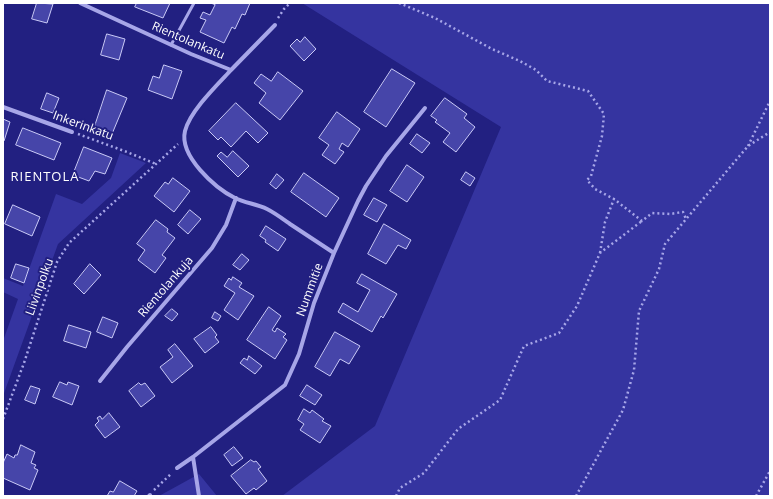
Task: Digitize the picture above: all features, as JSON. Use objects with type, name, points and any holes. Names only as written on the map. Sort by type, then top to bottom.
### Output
[{"type":"street","name":"Rientolankatu","points":[[80,3],[191,54],[231,70],[195,112],[186,129],[184,138]]},
{"type":"street","points":[[231,70],[275,25]]},
{"type":"street","name":"Inkerinkatu","points":[[3,107],[72,132]]},
{"type":"street","name":"Nummitie","points":[[178,468],[285,385],[299,354],[314,303],[334,252],[358,201],[372,176],[386,156],[425,108]]},
{"type":"street","points":[[184,138],[186,147],[191,157],[204,174],[219,187],[236,198],[267,209],[334,252]]},
{"type":"street","name":"Rientolankuja","points":[[100,381],[127,347],[212,248],[226,226],[236,198]]},
{"type":"street","points":[[192,457],[199,496]]},
{"type":"lane","points":[[171,45],[194,3]]},
{"type":"path","points":[[275,25],[284,9],[290,3]]},
{"type":"path","points":[[399,3],[435,18],[492,49],[520,61],[536,70],[547,81],[588,91],[604,114],[602,136],[591,176],[587,180],[595,189],[614,199],[642,221]]},
{"type":"path","points":[[576,496],[623,410],[634,370],[639,311],[659,269],[665,244],[748,146],[770,101]]},
{"type":"path","name":"Inkerinkatu","points":[[72,132],[156,164]]},
{"type":"path","points":[[748,146],[770,132]]},
{"type":"path","name":"Liivinpolku","points":[[3,419],[24,363],[57,262],[69,243],[184,138]]},
{"type":"path","points":[[396,496],[400,488],[424,473],[458,429],[500,400],[524,346],[559,333],[577,306],[600,253],[605,222],[614,199]]},
{"type":"path","points":[[600,253],[652,213],[670,214],[683,212],[686,219]]},
{"type":"path","points":[[149,496],[161,482],[178,468]]},
{"type":"path","points":[[756,496],[770,471]]},
{"type":"shaded area","points":[[302,3],[770,3],[770,496],[282,496],[375,426],[501,127]]},
{"type":"shaded area","points":[[120,153],[146,163],[58,244],[3,396],[3,341],[18,299],[3,292],[3,278],[23,286],[56,194],[82,204],[111,178]]},
{"type":"shaded area","points":[[199,474],[217,496],[159,496]]},
{"type":"building","points":[[37,3],[53,4],[47,23],[32,19]]},
{"type":"building","points":[[137,3],[170,3],[163,18],[135,7]]},
{"type":"building","points":[[211,3],[250,3],[245,15],[242,14],[235,29],[232,27],[224,43],[200,32],[206,20],[200,18],[203,12],[210,15],[215,5]]},
{"type":"building","points":[[107,34],[125,39],[119,60],[101,55]]},
{"type":"building","points":[[305,37],[316,49],[304,61],[290,46],[297,39],[300,42]]},
{"type":"building","points":[[164,65],[182,71],[172,99],[148,90],[153,76],[159,78]]},
{"type":"building","points":[[392,69],[415,83],[386,127],[364,112]]},
{"type":"building","points":[[278,72],[303,91],[280,120],[259,103],[266,93],[254,83],[261,74],[271,81]]},
{"type":"building","points":[[107,90],[127,98],[112,134],[95,126]]},
{"type":"building","points":[[47,93],[59,98],[53,113],[41,109]]},
{"type":"building","points":[[445,98],[467,114],[464,118],[475,127],[456,152],[443,142],[450,133],[435,122],[437,120],[431,116]]},
{"type":"building","points":[[236,103],[268,133],[258,143],[246,131],[231,147],[221,137],[218,140],[209,131]]},
{"type":"building","points":[[337,112],[360,129],[348,147],[342,143],[339,149],[344,152],[335,164],[322,155],[329,145],[319,138]]},
{"type":"building","points":[[3,119],[10,122],[4,141],[3,141]]},
{"type":"building","points":[[23,128],[61,143],[54,160],[16,145]]},
{"type":"building","points":[[417,134],[430,143],[422,153],[410,144]]},
{"type":"building","points":[[84,147],[112,158],[105,174],[95,171],[89,181],[73,175]]},
{"type":"building","points":[[233,151],[249,166],[238,177],[217,156],[221,152],[227,157]]},
{"type":"building","points":[[407,165],[424,177],[407,202],[390,191]]},
{"type":"building","points":[[466,172],[475,178],[470,186],[461,180]]},
{"type":"building","points":[[304,173],[339,198],[326,217],[291,192]]},
{"type":"building","points":[[277,174],[284,180],[276,189],[270,184]]},
{"type":"building","points":[[173,178],[190,191],[174,212],[154,196],[165,182],[168,184]]},
{"type":"building","points":[[374,198],[387,205],[377,222],[364,215]]},
{"type":"building","points":[[13,205],[40,217],[32,236],[5,224]]},
{"type":"building","points":[[190,210],[201,219],[188,234],[178,225]]},
{"type":"building","points":[[156,220],[168,229],[167,232],[175,238],[162,255],[166,258],[155,273],[138,260],[145,250],[137,244]]},
{"type":"building","points":[[384,224],[411,240],[406,249],[398,245],[386,264],[368,254]]},
{"type":"building","points":[[266,226],[286,239],[278,251],[265,242],[266,240],[260,236]]},
{"type":"building","points":[[242,254],[249,260],[240,270],[233,265]]},
{"type":"building","points":[[16,264],[29,268],[24,283],[11,278]]},
{"type":"building","points":[[90,264],[101,275],[84,294],[74,284]]},
{"type":"building","points":[[362,274],[397,294],[383,318],[381,316],[372,332],[338,312],[343,303],[358,312],[370,290],[357,283]]},
{"type":"building","points":[[233,277],[242,283],[239,287],[254,296],[238,320],[224,310],[235,293],[224,286],[229,278],[231,280]]},
{"type":"building","points":[[269,307],[281,316],[272,330],[275,332],[277,328],[286,334],[283,337],[287,340],[275,359],[247,340]]},
{"type":"building","points":[[172,309],[178,314],[172,321],[165,316]]},
{"type":"building","points":[[215,312],[221,316],[218,321],[212,318]]},
{"type":"building","points":[[103,317],[118,323],[112,338],[97,332]]},
{"type":"building","points":[[69,325],[91,332],[86,348],[64,341]]},
{"type":"building","points":[[211,327],[217,335],[215,337],[219,342],[205,353],[194,339]]},
{"type":"building","points":[[335,332],[360,346],[349,364],[340,359],[330,376],[315,367]]},
{"type":"building","points":[[175,344],[193,366],[172,383],[160,367],[173,357],[168,350]]},
{"type":"building","points":[[249,356],[262,366],[255,374],[240,363],[244,358],[247,360]]},
{"type":"building","points":[[60,382],[67,385],[68,382],[79,386],[72,405],[53,397]]},
{"type":"building","points":[[139,383],[141,385],[145,383],[155,396],[141,407],[129,391]]},
{"type":"building","points":[[307,385],[322,395],[315,405],[300,396]]},
{"type":"building","points":[[31,386],[40,389],[35,404],[25,400]]},
{"type":"building","points":[[304,409],[310,413],[312,410],[324,419],[322,421],[331,426],[320,443],[300,430],[304,424],[298,420]]},
{"type":"building","points":[[109,413],[120,427],[105,438],[95,425],[99,421],[97,418],[100,416],[102,419]]},
{"type":"building","points":[[21,445],[35,452],[31,463],[36,465],[34,468],[38,470],[30,490],[3,478],[3,463],[7,454],[14,458],[15,455],[17,455]]},
{"type":"building","points":[[234,447],[243,458],[232,466],[224,455]]},
{"type":"building","points":[[251,460],[254,462],[256,461],[261,467],[258,469],[267,481],[256,490],[254,488],[246,494],[231,476]]},
{"type":"building","points":[[120,481],[137,491],[134,496],[107,496],[110,491],[113,492]]},
{"type":"district","name":"RIENTOLA","points":[[45,177]]}]
